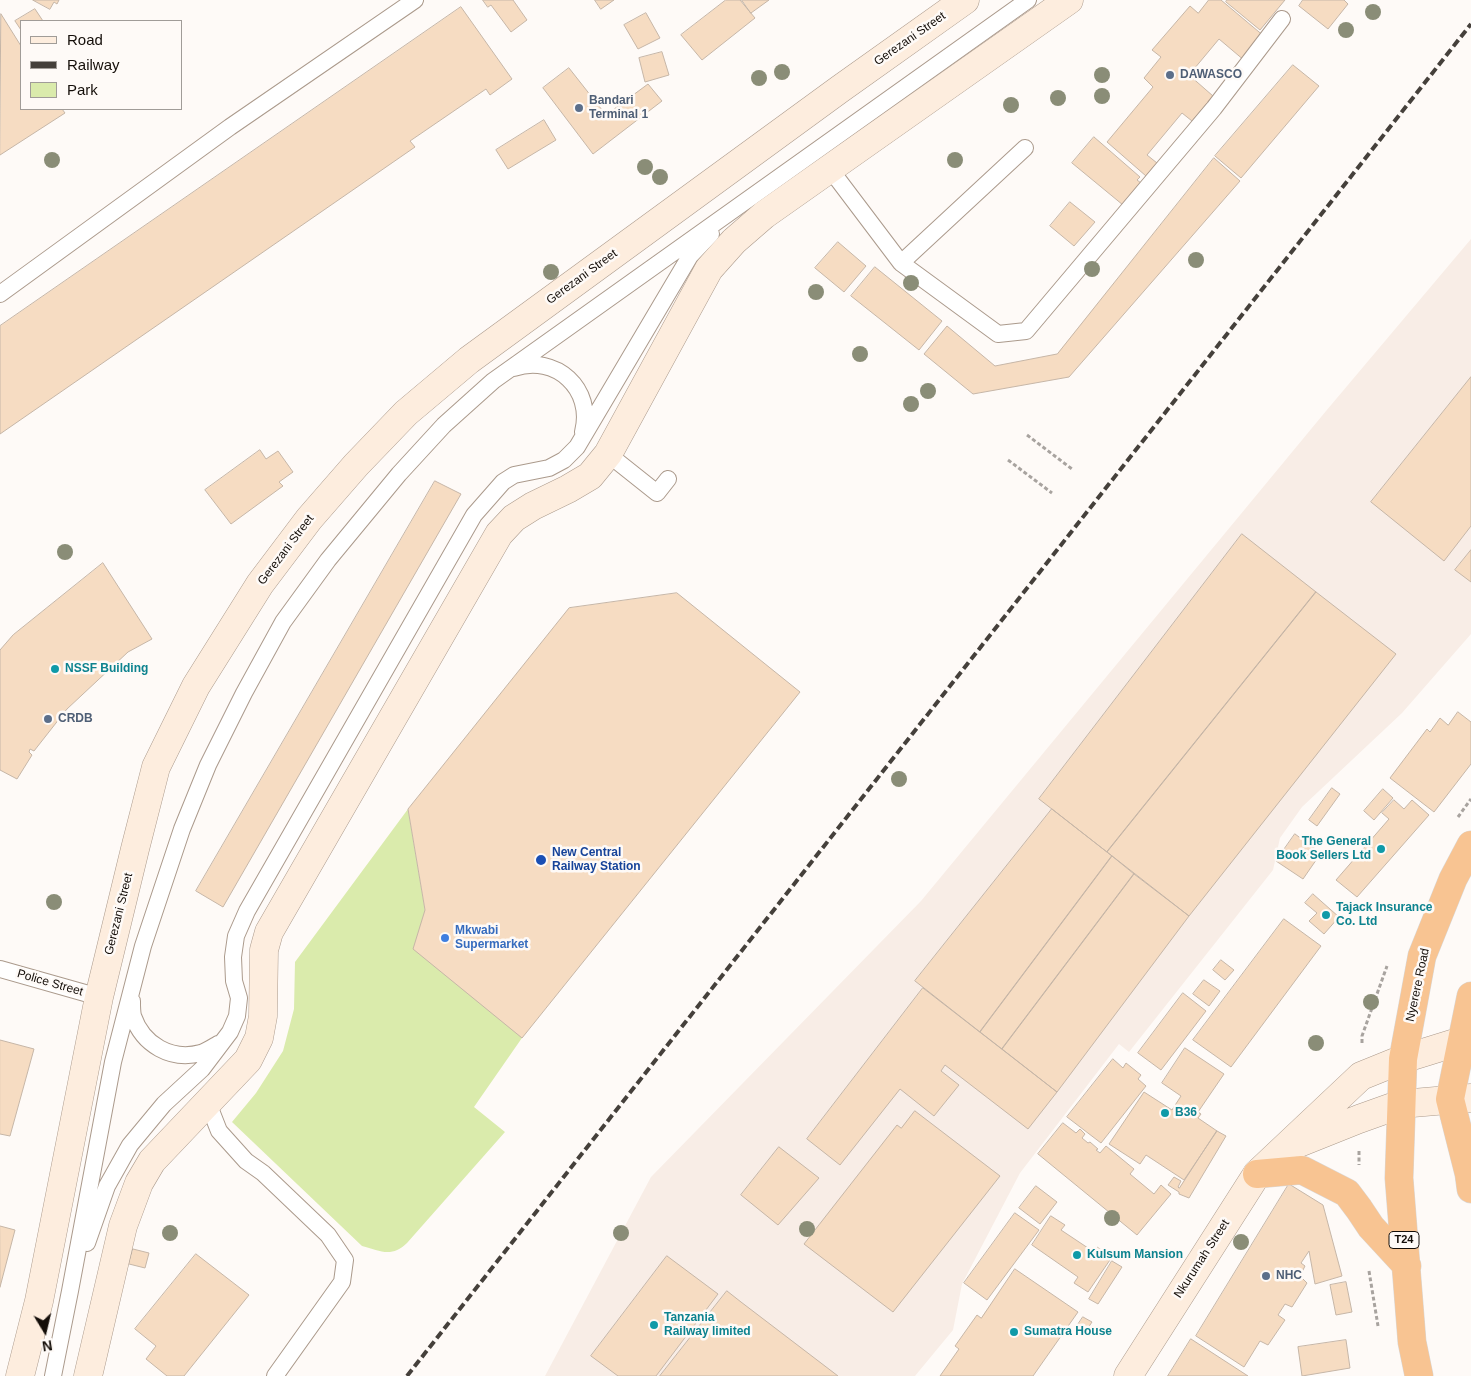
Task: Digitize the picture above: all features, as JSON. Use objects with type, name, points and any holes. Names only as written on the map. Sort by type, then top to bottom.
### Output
[{"type":"highway","name":"Nyerere Road","points":[[1401,1104],[1403,1059],[1422,956],[1453,879],[1471,846]]},
{"type":"highway","points":[[1471,996],[1460,1098],[1471,1189]]},
{"type":"highway","name":"T24","points":[[1401,1104],[1399,1178],[1412,1342],[1419,1376]]},
{"type":"highway","points":[[1256,1174],[1302,1170],[1347,1194],[1371,1227],[1407,1266]]},
{"type":"main road","name":"Gerezani Street","points":[[20,1376],[39,1301],[99,997],[156,767],[196,686],[260,584],[309,519],[356,465],[406,413],[469,360],[965,0]]},
{"type":"main road","points":[[88,1376],[123,1226],[139,1183],[152,1161],[248,1060],[259,1038],[263,1016],[264,950],[270,932],[499,534],[514,518],[590,476],[608,454],[710,269],[740,236],[764,216],[1068,0]]},
{"type":"main road","name":"Nkurumah Street","points":[[1128,1376],[1256,1174],[1284,1150],[1361,1076],[1403,1059],[1466,1041]]},
{"type":"main road","name":"Nkurumah Street","points":[[1284,1150],[1401,1104],[1460,1098]]},
{"type":"lane","points":[[0,294],[230,127],[415,0]]},
{"type":"lane","points":[[52,1376],[113,1062],[143,946],[182,829],[208,765],[244,693],[283,622],[328,560],[399,474],[444,425],[493,381],[1028,0]]},
{"type":"lane","points":[[830,169],[901,262],[998,334],[1026,331],[1214,108],[1282,19]]},
{"type":"lane","points":[[901,262],[1025,148]]},
{"type":"lane","points":[[70,1291],[107,1186],[130,1145],[164,1104],[202,1069],[230,1032],[237,1016],[239,998],[234,981],[233,957],[236,936],[247,910],[474,515],[503,482],[514,475],[549,468],[564,460],[577,447],[690,256],[732,210]]},
{"type":"lane","points":[[507,370],[523,365],[541,364],[558,370],[572,381],[581,396],[586,414],[584,431],[577,447]]},
{"type":"lane","points":[[608,454],[657,493],[668,479]]},
{"type":"lane","name":"Police Street","points":[[0,969],[99,997]]},
{"type":"lane","points":[[134,981],[131,998],[132,1015],[140,1031],[151,1044],[167,1053],[184,1056],[202,1053],[218,1045],[230,1032]]},
{"type":"lane","points":[[208,1103],[219,1131],[246,1161],[263,1173],[328,1235],[345,1260],[342,1282],[323,1306],[275,1376]]},
{"type":"path","points":[[1028,435],[1072,469]]},
{"type":"path","points":[[1008,460],[1052,493]]},
{"type":"shaded area","points":[[1471,239],[1471,634],[1402,713],[1302,807],[1280,838],[1273,870],[1129,1052],[1119,1044],[1020,1173],[962,1284],[953,1330],[915,1376],[545,1376],[651,1177],[921,901],[1326,411]]},
{"type":"green space","points":[[408,809],[425,910],[524,1035],[474,1107],[505,1132],[407,1243],[401,1248],[386,1252],[362,1246],[232,1122],[256,1093],[283,1051],[294,1009],[295,962]]},
{"type":"building","points":[[33,0],[59,0],[57,4],[54,2],[50,9]]},
{"type":"building","points":[[483,0],[513,0],[527,20],[511,32],[491,5],[488,7]]},
{"type":"building","points":[[595,0],[614,0],[601,9]]},
{"type":"building","points":[[726,0],[740,0],[755,18],[702,60],[681,35]]},
{"type":"building","points":[[742,0],[769,0],[751,13]]},
{"type":"building","points":[[1209,0],[1221,0],[1265,37],[1245,61],[1219,39],[1189,75],[1213,96],[1192,121],[1182,113],[1147,155],[1157,163],[1146,176],[1107,142],[1153,87],[1144,78],[1161,57],[1152,50],[1190,6],[1198,13]]},
{"type":"building","points":[[1227,0],[1285,0],[1260,30],[1226,2]]},
{"type":"building","points":[[1303,0],[1344,0],[1348,4],[1328,29],[1299,6]]},
{"type":"building","points":[[461,7],[512,79],[490,95],[486,89],[410,141],[415,147],[0,434],[0,326]]},
{"type":"building","points":[[35,9],[42,20],[20,20],[20,28],[15,21]]},
{"type":"building","points":[[646,13],[660,38],[638,49],[624,25]]},
{"type":"building","points":[[1,14],[20,44],[20,110],[63,110],[65,113],[0,155]]},
{"type":"building","points":[[662,52],[669,75],[645,82],[639,58]]},
{"type":"building","points":[[1293,65],[1319,86],[1241,178],[1215,156]]},
{"type":"building","name":"Bandari Terminal 1","points":[[569,68],[606,115],[648,84],[662,101],[593,154],[543,88]]},
{"type":"building","points":[[544,120],[556,140],[508,169],[496,150]]},
{"type":"building","points":[[1094,137],[1140,177],[1137,180],[1141,183],[1123,205],[1072,163]]},
{"type":"building","points":[[1214,158],[1240,181],[1069,377],[973,394],[924,354],[947,326],[995,366],[1057,354]]},
{"type":"building","points":[[1070,202],[1095,222],[1074,246],[1050,226]]},
{"type":"building","points":[[838,242],[866,266],[844,292],[815,268]]},
{"type":"building","points":[[875,267],[942,321],[919,350],[851,296]]},
{"type":"building","points":[[1471,377],[1471,526],[1444,561],[1371,502]]},
{"type":"building","points":[[260,450],[266,459],[278,451],[293,472],[279,482],[283,486],[231,524],[205,490]]},
{"type":"building","points":[[435,481],[461,494],[223,907],[196,891]]},
{"type":"building","points":[[1242,534],[1316,592],[1107,852],[1039,799]]},
{"type":"building","points":[[1471,550],[1471,582],[1455,570]]},
{"type":"building","name":"NSSF Building","points":[[103,563],[152,639],[128,652],[67,709],[34,751],[30,749],[29,752],[32,755],[17,779],[0,770],[0,650],[13,635]]},
{"type":"building","points":[[1316,592],[1396,654],[1189,916],[1107,852]]},
{"type":"building","name":"New Central Railway Station","points":[[677,593],[800,692],[522,1038],[413,949],[425,910],[408,809],[569,608]]},
{"type":"building","points":[[1458,712],[1471,722],[1471,764],[1434,812],[1390,778],[1427,729],[1430,732],[1440,718],[1448,725]]},
{"type":"building","points":[[1332,788],[1340,794],[1317,826],[1309,820]]},
{"type":"building","points":[[1383,789],[1393,798],[1374,820],[1364,811]]},
{"type":"building","name":"The General Book Sellers Ltd","points":[[1394,800],[1404,809],[1412,800],[1429,815],[1357,897],[1336,880],[1389,819],[1382,813]]},
{"type":"building","points":[[1052,809],[1112,856],[980,1032],[915,981]]},
{"type":"building","points":[[1295,834],[1321,853],[1303,879],[1276,861]]},
{"type":"building","points":[[1112,856],[1134,874],[1002,1049],[980,1032]]},
{"type":"building","points":[[1134,874],[1189,916],[1057,1092],[1002,1049]]},
{"type":"building","name":"Tajack Insurance Co. Ltd","points":[[1313,894],[1339,917],[1324,934],[1309,921],[1317,913],[1305,903]]},
{"type":"building","points":[[1284,919],[1321,946],[1231,1067],[1193,1040]]},
{"type":"building","points":[[1221,960],[1234,970],[1225,980],[1213,970]]},
{"type":"building","points":[[1204,980],[1220,991],[1209,1006],[1193,994]]},
{"type":"building","points":[[923,988],[1057,1092],[1028,1129],[945,1065],[941,1071],[959,1085],[934,1116],[900,1089],[840,1165],[807,1139]]},
{"type":"building","points":[[1183,993],[1206,1011],[1161,1070],[1138,1053]]},
{"type":"building","points":[[0,1040],[34,1049],[10,1136],[0,1134]]},
{"type":"building","name":"B36","points":[[1185,1048],[1224,1074],[1198,1112],[1201,1114],[1198,1118],[1217,1131],[1184,1180],[1146,1155],[1140,1164],[1109,1144],[1144,1092],[1172,1110],[1181,1096],[1162,1083]]},
{"type":"building","points":[[1113,1059],[1123,1068],[1126,1063],[1141,1075],[1138,1079],[1146,1086],[1101,1143],[1067,1117]]},
{"type":"building","points":[[915,1111],[1000,1176],[893,1312],[804,1244],[897,1125],[901,1128]]},
{"type":"building","points":[[1063,1123],[1076,1133],[1080,1129],[1085,1134],[1082,1138],[1088,1143],[1090,1142],[1100,1153],[1106,1146],[1134,1169],[1130,1174],[1154,1194],[1161,1185],[1171,1194],[1137,1235],[1038,1154]]},
{"type":"building","points":[[1217,1131],[1226,1136],[1189,1198],[1179,1194],[1179,1192],[1168,1185],[1174,1177],[1181,1181],[1179,1188]]},
{"type":"building","points":[[779,1147],[819,1178],[778,1225],[741,1195]]},
{"type":"building","name":"NHC","points":[[1289,1184],[1323,1205],[1342,1276],[1315,1284],[1309,1251],[1301,1263],[1305,1266],[1300,1276],[1307,1283],[1292,1307],[1285,1304],[1278,1315],[1285,1320],[1268,1345],[1260,1341],[1244,1367],[1196,1336]]},
{"type":"building","points":[[1036,1186],[1057,1202],[1040,1224],[1019,1208]]},
{"type":"building","points":[[1015,1213],[1039,1230],[987,1300],[964,1283]]},
{"type":"building","name":"Kulsum Mansion","points":[[1051,1216],[1065,1225],[1061,1230],[1094,1252],[1097,1247],[1112,1257],[1088,1292],[1074,1283],[1078,1277],[1032,1245]]},
{"type":"building","points":[[0,1226],[15,1230],[0,1287]]},
{"type":"building","points":[[133,1249],[149,1253],[145,1268],[129,1264]]},
{"type":"building","points":[[196,1254],[249,1295],[184,1376],[167,1376],[146,1359],[156,1346],[135,1329]]},
{"type":"building","name":"Tanzania Railway limited","points":[[667,1256],[718,1294],[656,1376],[618,1376],[591,1356]]},
{"type":"building","points":[[1112,1261],[1122,1267],[1098,1304],[1089,1299]]},
{"type":"building","name":"Sumatra House","points":[[1015,1269],[1078,1312],[1033,1376],[940,1376],[959,1349],[955,1346],[977,1315],[981,1318]]},
{"type":"building","points":[[1346,1282],[1352,1312],[1336,1315],[1330,1285]]},
{"type":"building","points":[[727,1291],[741,1302],[838,1376],[660,1376]]},
{"type":"building","points":[[1083,1317],[1092,1322],[1084,1334],[1075,1329]]},
{"type":"building","points":[[1191,1339],[1248,1376],[1168,1376]]},
{"type":"building","points":[[1346,1340],[1350,1368],[1302,1376],[1298,1347]]},
{"type":"railway","points":[[407,1376],[1471,24]]},
{"type":"place","name":"DAWASCO","points":[[1170,75]]},
{"type":"place","name":"Bandari Terminal 1","points":[[579,108]]},
{"type":"place","name":"NSSF Building","points":[[55,669]]},
{"type":"place","name":"CRDB","points":[[48,719]]},
{"type":"place","name":"The General Book Sellers Ltd","points":[[1381,849]]},
{"type":"place","name":"New Central Railway Station","points":[[541,860]]},
{"type":"place","name":"Tajack Insurance Co. Ltd","points":[[1326,915]]},
{"type":"place","name":"Mkwabi Supermarket","points":[[445,938]]},
{"type":"place","name":"B36","points":[[1165,1113]]},
{"type":"place","name":"Kulsum Mansion","points":[[1077,1255]]},
{"type":"place","name":"NHC","points":[[1266,1276]]},
{"type":"place","name":"Tanzania Railway limited","points":[[654,1325]]},
{"type":"place","name":"Sumatra House","points":[[1014,1332]]}]
